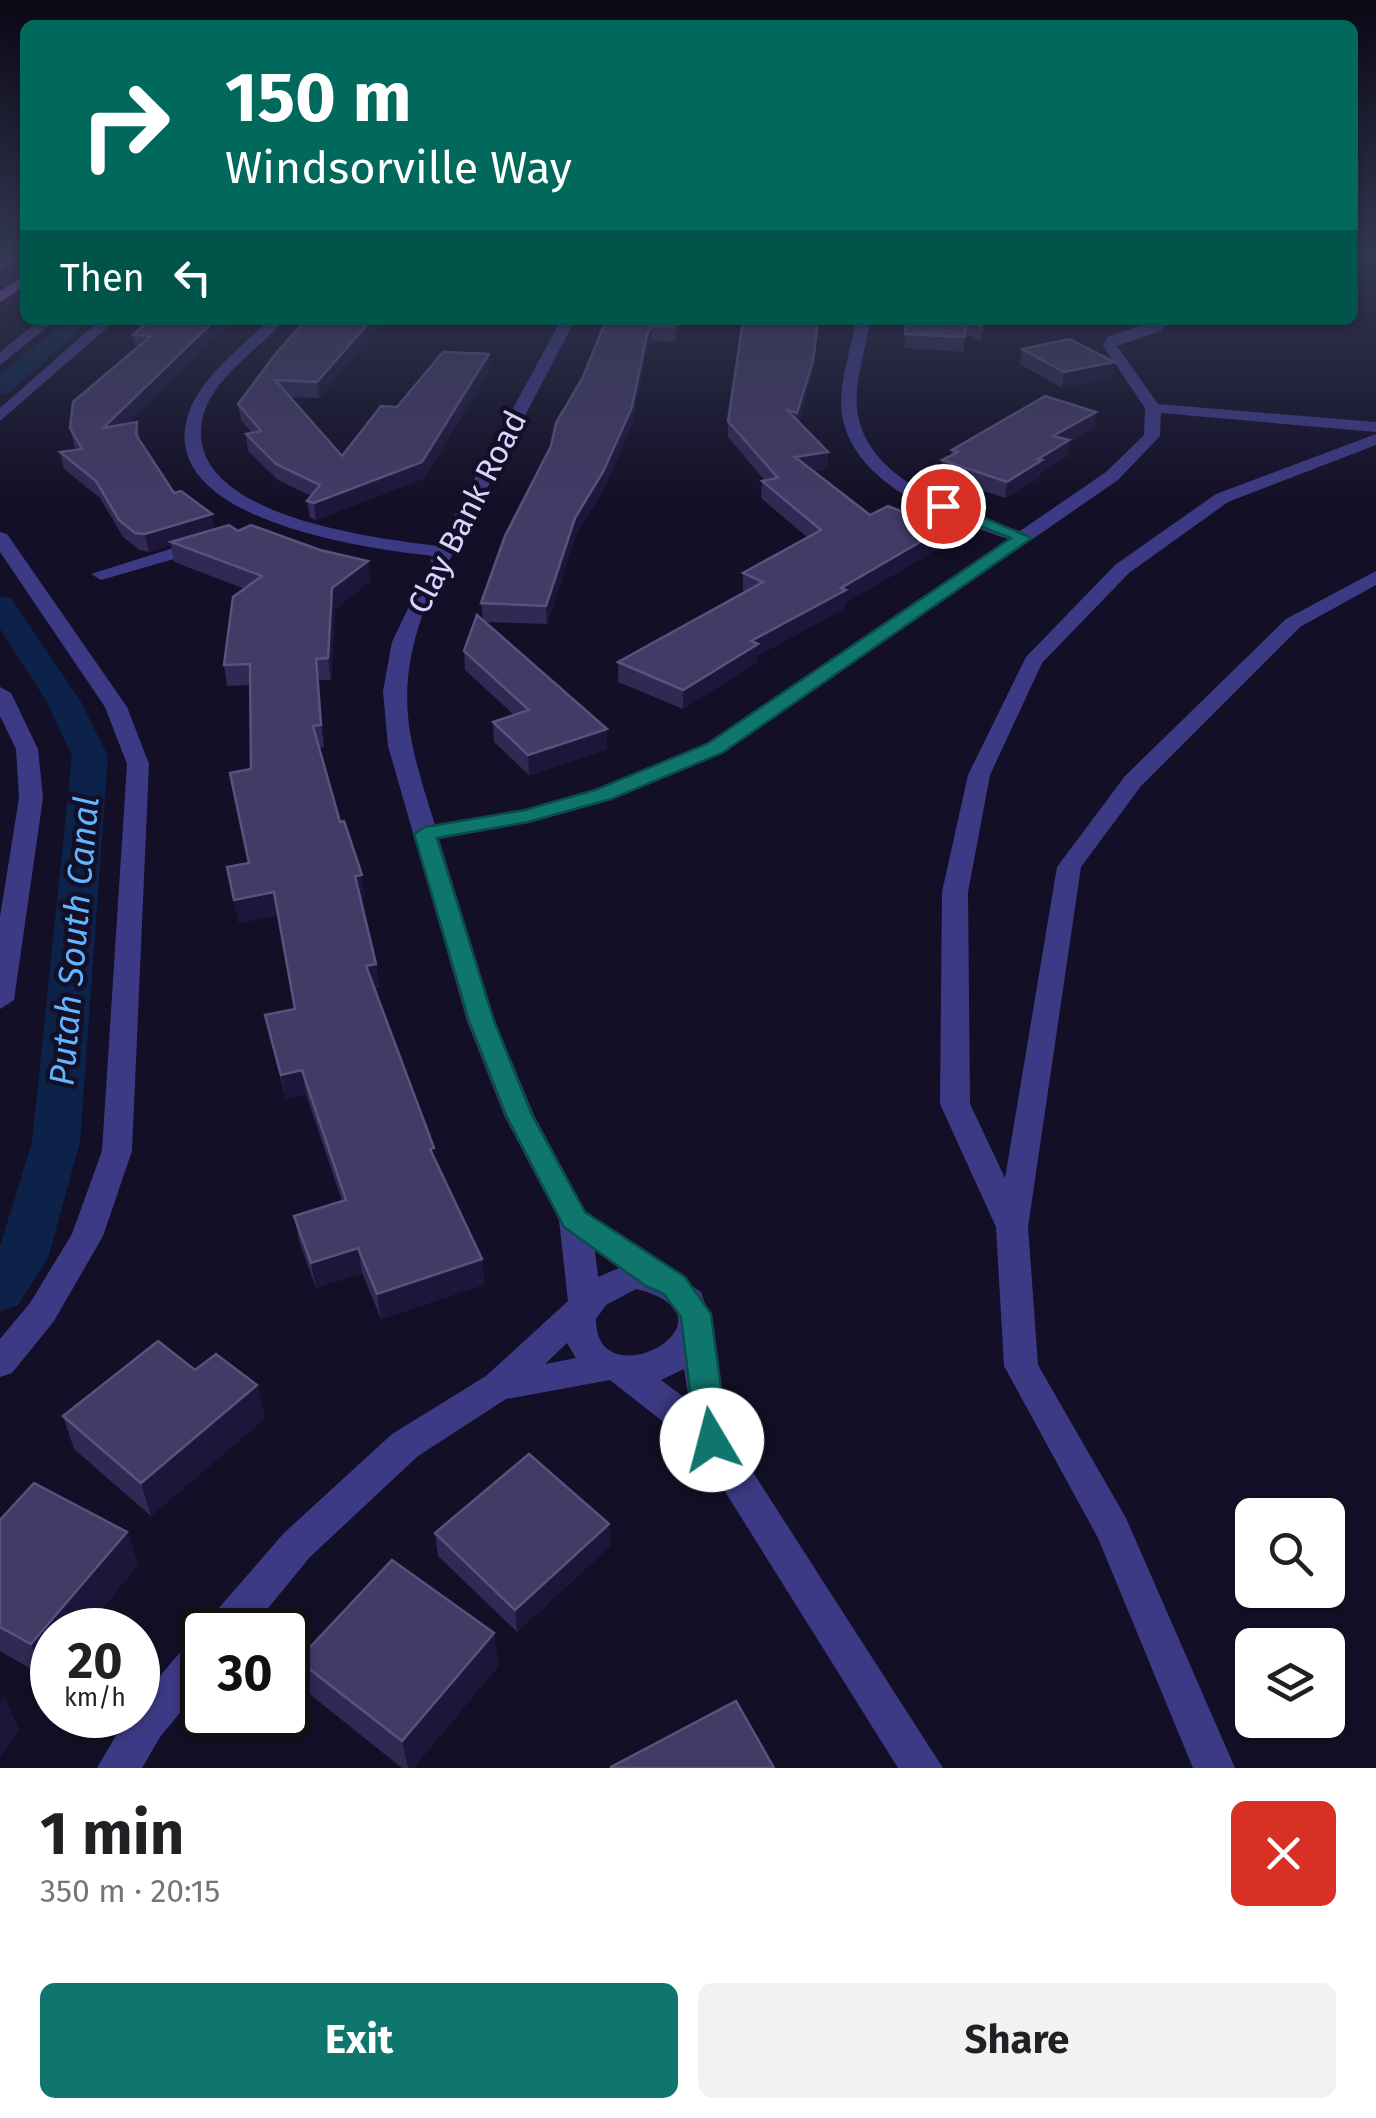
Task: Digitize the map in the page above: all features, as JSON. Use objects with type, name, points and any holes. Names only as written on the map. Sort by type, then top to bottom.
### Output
[{"type":"street","points":[[0,360],[26,339]]},
{"type":"street","points":[[0,416],[88,339]]},
{"type":"street","points":[[261,339],[206,398],[193,423],[194,448],[218,485],[281,520],[359,542],[444,552]]},
{"type":"street","name":"Clay Bank Road","points":[[558,339],[444,552],[402,642],[394,692],[399,746],[482,1021],[519,1115],[574,1220],[584,1305],[582,1336],[589,1350],[712,1440],[922,1768]]},
{"type":"street","points":[[861,339],[850,418],[860,444],[887,473],[922,496],[1024,538]]},
{"type":"street","points":[[425,834],[528,816],[603,795],[714,748],[1024,538],[1134,456],[1152,436],[1153,408],[1110,346],[1117,339]]},
{"type":"street","points":[[1153,408],[1376,426]]},
{"type":"street","points":[[1012,1227],[954,1104],[955,892],[978,775],[1034,662],[1122,569],[1222,498],[1376,439]]},
{"type":"street","points":[[256,528],[281,520]]},
{"type":"street","points":[[0,538],[116,707],[138,764],[117,1150],[87,1236],[42,1312],[0,1363]]},
{"type":"street","points":[[101,574],[220,539]]},
{"type":"street","points":[[1214,1768],[1113,1530],[1021,1366],[1012,1227],[1069,867],[1133,781],[1293,623],[1376,577]]},
{"type":"street","points":[[0,1000],[32,798],[28,750],[1,699]]},
{"type":"street","name":"Clay Bank Road","points":[[574,1220],[688,1298],[696,1314],[695,1331],[712,1440]]},
{"type":"street","points":[[244,1608],[297,1545],[405,1445],[498,1386],[616,1280],[656,1278]]},
{"type":"street","points":[[498,1386],[615,1367],[654,1368],[674,1360],[688,1346],[695,1331]]},
{"type":"street","points":[[118,1768],[146,1722],[180,1682]]},
{"type":"building","points":[[148,339],[196,339],[103,428],[137,422],[136,435],[174,493],[181,491],[212,514],[145,534],[135,533],[119,520],[96,481],[60,452],[82,449],[70,428],[73,402]]},
{"type":"building","points":[[289,339],[355,339],[317,382],[275,380],[342,456],[381,406],[397,407],[443,352],[489,354],[422,462],[314,503],[307,501],[320,485],[276,464],[246,434],[261,431],[238,404]]},
{"type":"building","points":[[599,339],[646,339],[632,407],[603,472],[575,518],[546,606],[481,603],[505,536],[551,446],[556,423],[583,377]]},
{"type":"building","points":[[740,339],[816,339],[797,413],[786,409],[828,452],[795,457],[870,515],[888,506],[944,528],[841,588],[846,590],[751,641],[758,644],[683,690],[618,662],[763,582],[743,573],[821,530],[762,481],[778,478],[728,421]]},
{"type":"building","points":[[1070,339],[1114,362],[1064,372],[1022,349]]},
{"type":"building","points":[[1045,396],[1096,412],[1053,436],[1069,440],[1007,482],[942,460],[958,452],[952,450]]},
{"type":"building","points":[[229,525],[238,531],[251,525],[320,550],[368,561],[332,588],[328,658],[316,659],[321,725],[313,726],[340,822],[344,821],[362,875],[355,876],[376,964],[366,966],[434,1148],[430,1149],[482,1259],[377,1294],[358,1248],[311,1263],[294,1216],[346,1200],[302,1070],[281,1075],[265,1015],[295,1009],[274,892],[234,900],[227,867],[249,863],[230,773],[251,769],[250,664],[224,665],[233,597],[262,576],[171,542]]},
{"type":"building","points":[[477,615],[607,729],[528,755],[493,722],[529,710],[464,651]]},
{"type":"building","points":[[158,1341],[195,1370],[216,1354],[257,1385],[141,1483],[63,1416]]},
{"type":"building","points":[[529,1454],[609,1524],[515,1610],[435,1533]]},
{"type":"building","points":[[34,1483],[127,1532],[62,1608],[30,1608],[30,1643],[0,1627],[0,1520]]},
{"type":"building","points":[[392,1560],[494,1633],[402,1741],[310,1669],[310,1647]]},
{"type":"building","points":[[736,1701],[774,1768],[611,1768],[611,1767]]},
{"type":"waterway","name":"Putah South Canal","points":[[0,388],[58,339]]},
{"type":"waterway","name":"Putah South Canal","points":[[0,605],[64,702],[90,756],[56,1142],[22,1258],[0,1290]]},
{"type":"route","points":[[712,1440],[695,1331],[696,1314],[688,1298],[675,1286],[656,1278],[574,1220],[519,1115],[482,1021],[425,834],[528,816],[603,795],[714,748],[761,720],[1024,538],[943,506]]}]
